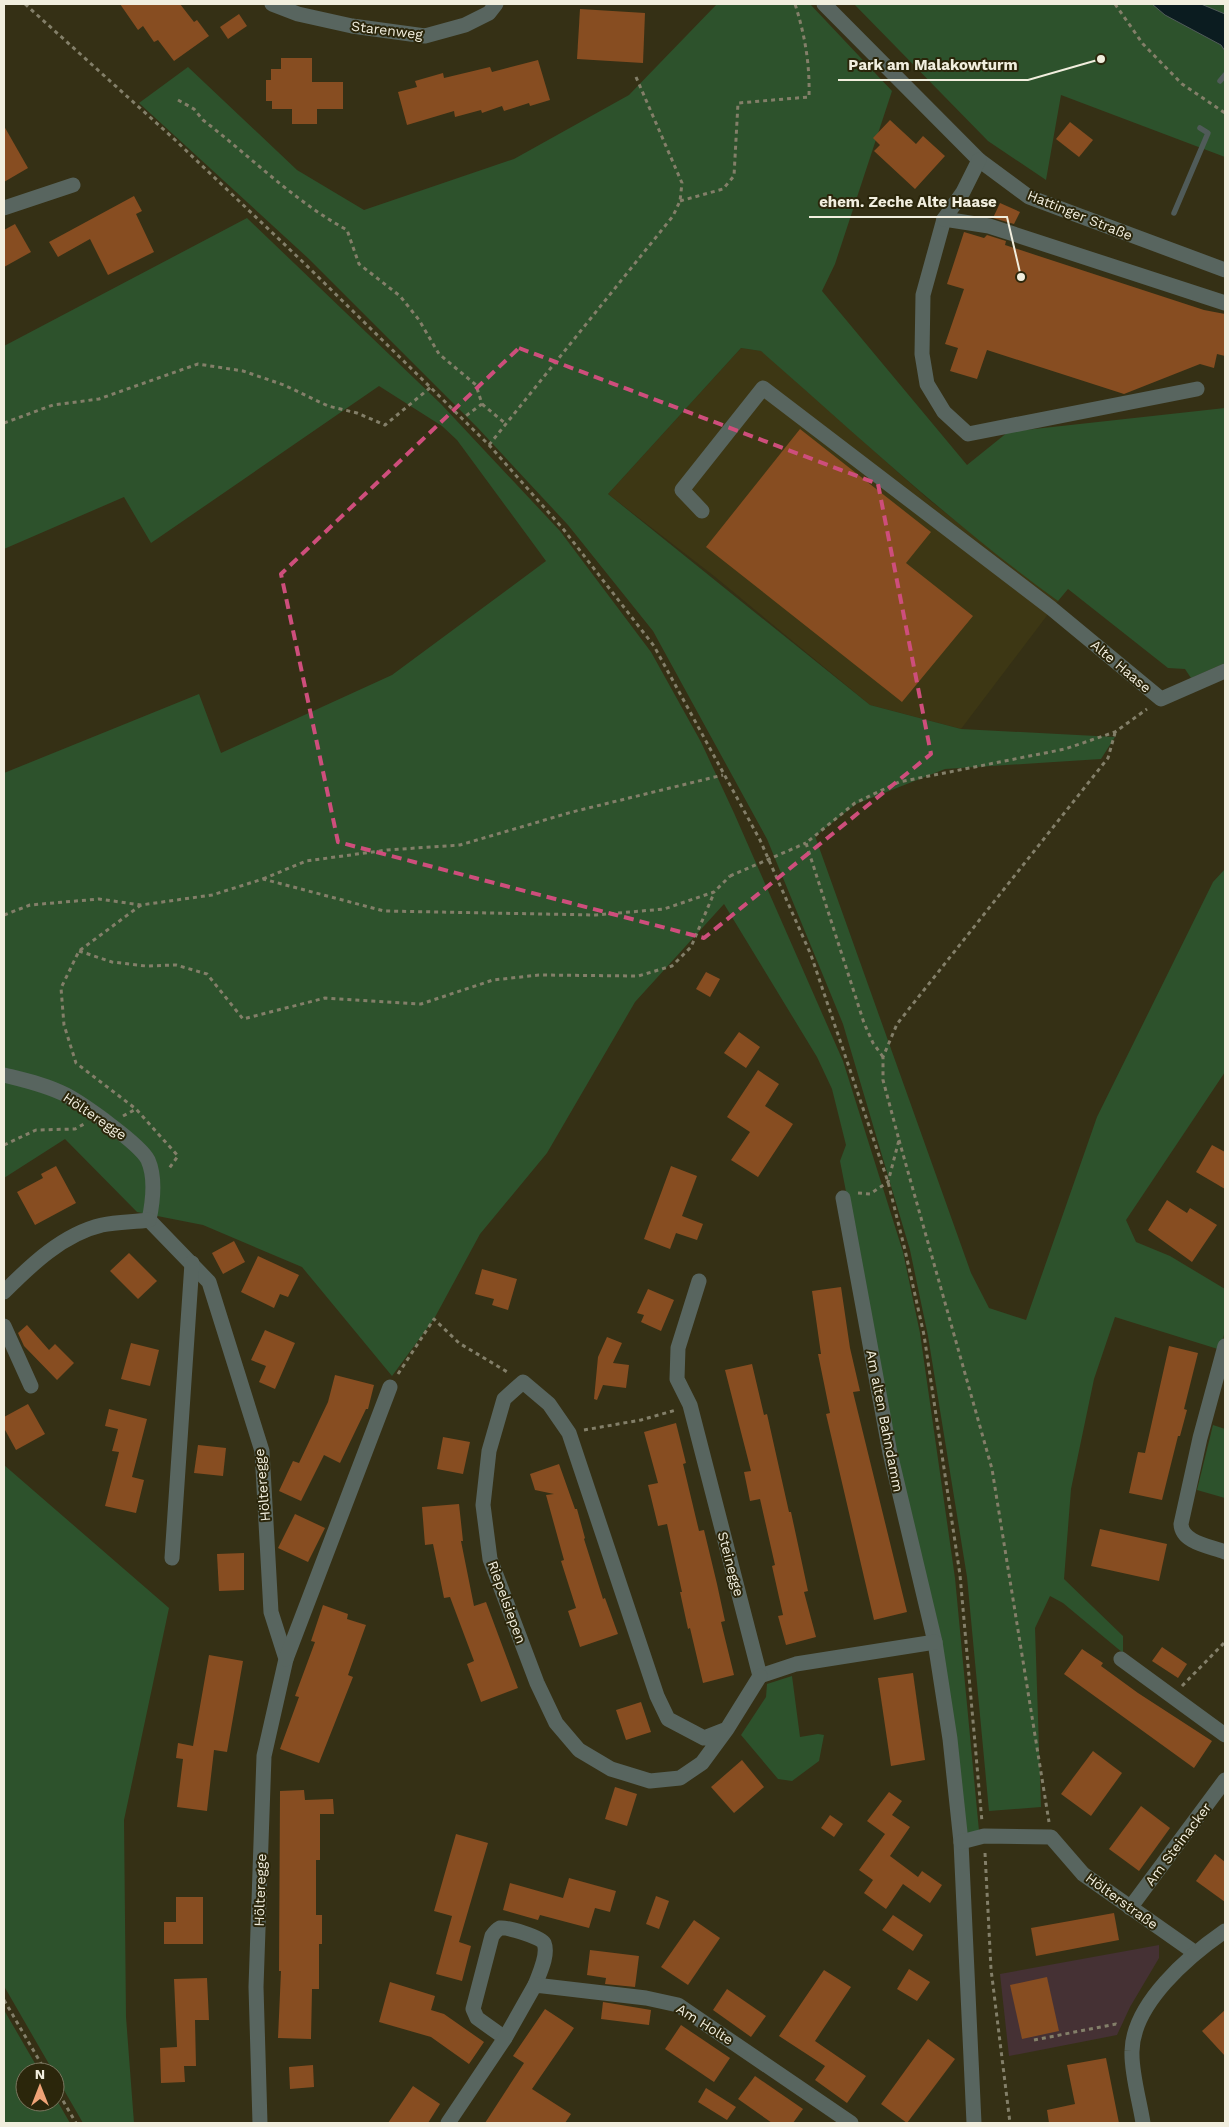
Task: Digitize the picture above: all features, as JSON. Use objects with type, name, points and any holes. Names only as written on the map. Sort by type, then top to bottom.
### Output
[{"type":"street","name":"Starenweg","points":[[272,4],[298,14],[352,26],[425,36],[465,25],[489,14],[496,4]]},
{"type":"street","name":"Hattinger Straße","points":[[824,4],[979,160],[1029,197],[1225,270]]},
{"type":"street","points":[[979,160],[963,192],[944,219],[923,295],[922,354],[927,384],[944,412],[968,434],[1197,389]]},
{"type":"street","points":[[4,208],[73,185]]},
{"type":"street","points":[[944,219],[989,226],[1225,303]]},
{"type":"street","name":"Alte Haase","points":[[702,511],[682,490],[763,388],[1051,608],[1161,699],[1225,671]]},
{"type":"street","name":"Hölteregge","points":[[4,1075],[66,1095],[132,1142],[147,1158],[152,1170]]},
{"type":"street","points":[[4,1292],[33,1263],[66,1240],[101,1225],[149,1220],[153,1202],[152,1170]]},
{"type":"street","name":"Am alten Bahndamm","points":[[847,1195],[890,1453],[935,1642]]},
{"type":"street","name":"Hölteregge","points":[[149,1220],[209,1282],[262,1450],[271,1612],[286,1659]]},
{"type":"street","points":[[172,1558],[192,1263]]},
{"type":"street","name":"Steinegge","points":[[699,1281],[678,1348],[677,1380],[690,1405],[760,1676]]},
{"type":"street","points":[[4,1326],[30,1386]]},
{"type":"street","points":[[1225,1346],[1200,1438],[1181,1524],[1181,1530],[1187,1538],[1225,1552]]},
{"type":"street","points":[[523,1382],[549,1404],[569,1433],[657,1696],[668,1719],[704,1738],[727,1729]]},
{"type":"street","name":"Riepelsiepen","points":[[523,1382],[504,1399],[489,1451],[483,1504],[490,1559],[537,1683],[556,1723],[579,1750],[611,1769],[650,1781],[680,1778],[702,1762],[727,1729],[760,1676]]},
{"type":"street","name":"Hölteregge","points":[[260,2123],[256,1987],[264,1756],[286,1659],[390,1387]]},
{"type":"street","points":[[760,1676],[796,1664],[935,1642],[950,1739],[961,1842],[974,2123]]},
{"type":"street","points":[[1122,1659],[1225,1735]]},
{"type":"street","name":"Am Steinacker","points":[[1130,1908],[1225,1780]]},
{"type":"street","points":[[961,1842],[984,1836],[1051,1837]]},
{"type":"street","name":"Hölterstraße","points":[[1051,1837],[1083,1874],[1194,1952]]},
{"type":"street","points":[[448,2123],[505,2038],[535,1985],[544,1956],[544,1943],[540,1938],[506,1928],[496,1931],[492,1936],[473,2009],[477,2018],[505,2038]]},
{"type":"street","points":[[1143,2123],[1132,2053],[1134,2032],[1164,1984],[1194,1952],[1225,1931]]},
{"type":"street","name":"Am Holte","points":[[535,1985],[646,1998],[678,2005],[851,2123]]},
{"type":"path","points":[[25,4],[172,138],[431,387],[489,445],[564,530],[654,646],[760,840],[812,955],[888,1182],[924,1335],[960,1575],[984,1836],[991,1969],[1010,2123]]},
{"type":"path","points":[[680,201],[722,189],[734,176],[738,102],[809,97],[810,72],[806,43],[795,4]]},
{"type":"path","points":[[1115,4],[1143,44],[1182,84],[1225,113]]},
{"type":"path","points":[[489,445],[672,216],[680,201],[682,183],[636,77]]},
{"type":"path","points":[[178,100],[194,109],[203,120],[328,220],[347,230],[359,264],[400,296],[419,320],[439,354],[476,385],[482,404],[506,424]]},
{"type":"path","points":[[4,423],[53,405],[99,399],[198,364],[243,371],[276,382],[328,406],[357,413],[385,425],[431,387]]},
{"type":"path","points":[[462,418],[482,404]]},
{"type":"path","points":[[79,951],[112,962],[146,966],[176,965],[207,974],[243,1019],[324,998],[422,1004],[494,980],[539,975],[638,976],[672,966],[691,947],[714,892],[730,876],[806,843],[855,803],[899,782],[1065,749],[1115,732],[1161,699]]},
{"type":"path","points":[[1051,1837],[992,1468],[899,1140],[884,1080],[883,1057],[897,1024],[920,993],[1108,758],[1115,732]]},
{"type":"path","points":[[4,915],[30,905],[99,899],[141,905],[212,895],[263,879],[306,861],[387,850],[460,844],[572,812],[723,775]]},
{"type":"path","points":[[806,843],[864,1023],[873,1043],[883,1057]]},
{"type":"path","points":[[263,879],[384,911],[480,914],[596,915],[645,911],[664,909],[714,892]]},
{"type":"path","points":[[141,905],[79,951],[62,988],[64,1025],[76,1063],[136,1109],[178,1156],[166,1173],[152,1170]]},
{"type":"path","points":[[4,1145],[36,1130],[75,1129],[98,1118]]},
{"type":"path","points":[[847,1195],[870,1194],[888,1182],[899,1140]]},
{"type":"path","points":[[390,1387],[434,1319],[459,1344],[523,1382]]},
{"type":"path","points":[[569,1433],[641,1420],[690,1405]]},
{"type":"path","points":[[1176,1697],[1181,1687],[1225,1642]]},
{"type":"path","points":[[4,2000],[40,2062]]},
{"type":"path","points":[[1034,2040],[1116,2024],[1134,2032]]},
{"type":"path","points":[[65,2104],[76,2123]]},
{"type":"highlighted area","points":[[519,348],[878,484],[931,754],[704,938],[338,842],[281,574]]},
{"type":"shaded area","points":[[1152,4],[1201,4],[1225,14],[1225,51],[1221,45],[1165,15]]},
{"type":"shaded area","points":[[741,348],[762,351],[928,499],[1058,601],[961,729],[870,705],[714,576],[608,494]]},
{"type":"shaded area","points":[[1159,1945],[1159,1958],[1130,2007],[1117,2035],[1009,2056],[1000,1974]]},
{"type":"green space","points":[[717,4],[810,4],[892,91],[835,264],[822,291],[967,465],[1008,432],[1225,408],[1225,663],[1191,678],[1185,669],[1168,668],[1068,589],[1058,601],[1019,572],[943,511],[761,351],[741,348],[608,494],[870,705],[961,729],[1115,737],[1101,759],[945,769],[856,804],[815,836],[971,1273],[989,1308],[1026,1320],[1097,1117],[1213,882],[1225,869],[1225,1072],[1126,1220],[1136,1242],[1170,1256],[1225,1289],[1225,1329],[1221,1350],[1115,1317],[1094,1379],[1071,1489],[1064,1579],[1123,1636],[1123,1653],[1063,1603],[1050,1596],[1035,1628],[1041,1807],[989,1811],[967,1577],[928,1336],[910,1250],[843,1024],[767,839],[653,631],[568,525],[477,427],[309,259],[139,103],[188,67],[297,170],[364,210],[514,159],[629,95]]},
{"type":"green space","points":[[854,4],[1225,4],[1225,157],[1061,95],[1046,180],[988,141]]},
{"type":"green space","points":[[247,218],[441,404],[560,531],[651,652],[701,742],[734,813],[843,1061],[903,1252],[920,1333],[955,1578],[979,1831],[964,1834],[907,1501],[840,1161],[846,1145],[832,1089],[817,1057],[724,904],[635,1002],[547,1153],[480,1234],[434,1319],[392,1376],[302,1267],[203,1225],[137,1212],[65,1139],[4,1178],[4,773],[199,694],[221,753],[392,675],[546,561],[457,440],[442,426],[379,386],[151,543],[124,497],[4,549],[4,346]]},
{"type":"green space","points":[[1213,1425],[1225,1429],[1225,1498],[1197,1490]]},
{"type":"green space","points":[[4,1465],[169,1608],[124,1820],[126,2017],[134,2123],[83,2123],[65,2092],[65,2062],[48,2062],[4,1986]]},
{"type":"green space","points":[[792,1676],[800,1737],[824,1735],[819,1761],[792,1781],[778,1779],[741,1735],[766,1697],[767,1684]]},
{"type":"green space","points":[[4,2010],[34,2062],[15,2062],[15,2112],[64,2112],[70,2123],[4,2123]]},
{"type":"building","points":[[120,4],[180,4],[194,22],[197,20],[209,36],[174,61],[158,40],[154,42],[143,26],[138,30]]},
{"type":"building","points":[[580,9],[645,13],[643,63],[577,59]]},
{"type":"building","points":[[239,14],[247,26],[228,39],[220,27]]},
{"type":"building","points":[[281,58],[312,58],[312,82],[343,82],[343,109],[317,109],[317,124],[292,124],[292,109],[272,109],[272,101],[266,101],[266,80],[271,80],[271,69],[281,69]]},
{"type":"building","points":[[538,60],[550,100],[530,106],[529,103],[504,111],[502,106],[482,113],[481,110],[455,117],[454,111],[407,125],[398,92],[417,87],[415,81],[443,73],[444,78],[490,67],[492,72]]},
{"type":"building","points":[[890,120],[916,144],[923,136],[945,156],[915,189],[874,151],[880,145],[873,138]]},
{"type":"building","points":[[1070,122],[1093,140],[1079,157],[1056,139]]},
{"type":"building","points":[[4,126],[28,168],[4,182]]},
{"type":"building","points":[[134,196],[142,211],[136,214],[154,252],[108,275],[90,239],[58,257],[49,242]]},
{"type":"building","points":[[1000,203],[1020,212],[1014,224],[993,218]]},
{"type":"building","points":[[15,224],[31,252],[4,267],[4,230]]},
{"type":"building","points":[[964,232],[984,238],[987,235],[1006,241],[1005,245],[1204,310],[1225,314],[1225,356],[1217,354],[1214,368],[1200,364],[1124,394],[987,350],[977,379],[950,371],[958,348],[945,344],[964,289],[947,284]]},
{"type":"building","points":[[800,429],[931,532],[906,563],[973,616],[902,702],[706,547]]},
{"type":"building","points":[[706,972],[720,979],[710,997],[696,989]]},
{"type":"building","points":[[739,1032],[760,1047],[746,1068],[724,1053]]},
{"type":"building","points":[[758,1070],[779,1084],[765,1106],[793,1124],[758,1177],[731,1160],[750,1132],[727,1117]]},
{"type":"building","points":[[1212,1145],[1225,1152],[1225,1189],[1196,1172]]},
{"type":"building","points":[[56,1166],[76,1203],[35,1225],[17,1192],[43,1178],[41,1174]]},
{"type":"building","points":[[671,1166],[697,1176],[682,1216],[703,1224],[697,1240],[676,1233],[670,1249],[644,1239]]},
{"type":"building","points":[[1167,1200],[1187,1213],[1190,1208],[1217,1225],[1192,1262],[1148,1230]]},
{"type":"building","points":[[234,1241],[245,1262],[223,1274],[212,1253]]},
{"type":"building","points":[[129,1253],[157,1281],[138,1299],[110,1271]]},
{"type":"building","points":[[258,1256],[299,1275],[288,1297],[280,1294],[274,1308],[241,1292]]},
{"type":"building","points":[[482,1269],[517,1279],[508,1310],[492,1305],[494,1299],[475,1294]]},
{"type":"building","points":[[841,1287],[850,1348],[860,1391],[853,1392],[907,1612],[874,1620],[826,1414],[830,1413],[818,1354],[821,1354],[812,1291]]},
{"type":"building","points":[[648,1289],[674,1300],[661,1331],[641,1322],[644,1315],[637,1313]]},
{"type":"building","points":[[27,1325],[49,1350],[55,1344],[74,1363],[57,1380],[24,1346],[18,1333]]},
{"type":"building","points":[[265,1330],[295,1343],[275,1389],[259,1382],[266,1366],[251,1360]]},
{"type":"building","points":[[607,1337],[622,1343],[613,1363],[629,1365],[626,1388],[603,1385],[597,1400],[594,1399],[598,1357]]},
{"type":"building","points":[[131,1343],[159,1350],[150,1386],[121,1379]]},
{"type":"building","points":[[1169,1346],[1198,1353],[1184,1409],[1187,1410],[1180,1436],[1178,1436],[1162,1500],[1129,1493],[1138,1452],[1145,1453]]},
{"type":"building","points":[[752,1364],[764,1415],[767,1414],[789,1512],[791,1512],[808,1591],[804,1592],[816,1637],[786,1645],[778,1616],[783,1615],[772,1566],[775,1565],[760,1499],[750,1501],[744,1472],[751,1471],[725,1370]]},
{"type":"building","points":[[335,1375],[374,1385],[368,1409],[366,1409],[340,1463],[324,1455],[301,1501],[279,1491],[293,1461],[299,1463],[328,1402]]},
{"type":"building","points":[[28,1404],[45,1434],[16,1450],[4,1428],[4,1417]]},
{"type":"building","points":[[109,1409],[147,1419],[132,1477],[144,1480],[136,1513],[105,1506],[119,1452],[112,1451],[118,1429],[105,1426]]},
{"type":"building","points":[[676,1423],[686,1463],[683,1464],[699,1531],[704,1530],[717,1584],[725,1621],[721,1622],[734,1675],[703,1683],[690,1628],[688,1629],[667,1524],[658,1526],[648,1485],[658,1483],[644,1432]]},
{"type":"building","points":[[443,1437],[470,1442],[463,1474],[437,1469]]},
{"type":"building","points":[[198,1445],[226,1448],[223,1476],[194,1473]]},
{"type":"building","points":[[559,1464],[575,1509],[577,1509],[584,1539],[603,1599],[605,1598],[618,1634],[580,1647],[568,1611],[576,1608],[561,1561],[564,1560],[546,1495],[554,1494],[535,1490],[530,1474]]},
{"type":"building","points":[[459,1504],[463,1541],[461,1541],[474,1606],[486,1602],[518,1688],[481,1702],[467,1664],[474,1661],[450,1597],[444,1598],[433,1544],[425,1545],[422,1507]]},
{"type":"building","points":[[295,1514],[325,1528],[308,1562],[278,1548]]},
{"type":"building","points":[[1100,1529],[1167,1544],[1159,1581],[1091,1566]]},
{"type":"building","points":[[244,1553],[244,1590],[219,1591],[217,1554]]},
{"type":"building","points":[[323,1605],[348,1614],[347,1619],[366,1625],[348,1675],[353,1677],[319,1763],[280,1749],[299,1697],[295,1696],[315,1642],[311,1641]]},
{"type":"building","points":[[1162,1647],[1187,1664],[1178,1678],[1152,1661]]},
{"type":"building","points":[[1082,1649],[1103,1663],[1101,1666],[1138,1693],[1212,1741],[1194,1768],[1064,1674]]},
{"type":"building","points":[[209,1655],[243,1661],[227,1752],[214,1750],[207,1811],[177,1807],[183,1759],[176,1758],[178,1743],[193,1746]]},
{"type":"building","points":[[913,1673],[925,1760],[891,1766],[878,1678]]},
{"type":"building","points":[[641,1702],[651,1732],[626,1740],[616,1710]]},
{"type":"building","points":[[1093,1751],[1122,1773],[1091,1816],[1061,1794]]},
{"type":"building","points":[[742,1760],[764,1787],[734,1813],[711,1787]]},
{"type":"building","points":[[615,1787],[637,1794],[627,1826],[605,1819]]},
{"type":"building","points":[[304,1790],[305,1800],[333,1799],[334,1814],[320,1814],[320,1860],[316,1860],[316,1915],[322,1915],[322,1944],[319,1944],[319,1989],[312,1989],[311,2039],[278,2038],[281,1971],[279,1971],[280,1791]]},
{"type":"building","points":[[889,1792],[902,1801],[892,1815],[910,1827],[890,1856],[918,1877],[922,1871],[942,1885],[930,1903],[903,1884],[886,1909],[864,1893],[873,1880],[859,1870],[885,1834],[867,1821]]},
{"type":"building","points":[[1141,1806],[1170,1828],[1139,1871],[1109,1849]]},
{"type":"building","points":[[830,1815],[843,1824],[834,1837],[821,1828]]},
{"type":"building","points":[[456,1834],[488,1843],[459,1942],[471,1946],[462,1981],[436,1974],[452,1916],[434,1911]]},
{"type":"building","points":[[1215,1854],[1225,1862],[1225,1902],[1196,1881]]},
{"type":"building","points":[[569,1878],[616,1891],[610,1912],[595,1908],[589,1928],[540,1915],[538,1920],[503,1910],[510,1883],[563,1898]]},
{"type":"building","points":[[656,1896],[669,1901],[659,1929],[646,1924]]},
{"type":"building","points":[[176,1897],[203,1897],[203,1944],[164,1944],[164,1922],[176,1922]]},
{"type":"building","points":[[1114,1913],[1119,1940],[1036,1956],[1031,1928]]},
{"type":"building","points":[[893,1915],[923,1935],[913,1951],[882,1930]]},
{"type":"building","points":[[694,1920],[720,1938],[688,1985],[661,1967]]},
{"type":"building","points":[[590,1950],[639,1956],[635,1987],[605,1984],[606,1978],[587,1975]]},
{"type":"building","points":[[909,1969],[930,1982],[917,2001],[897,1989]]},
{"type":"building","points":[[824,1970],[851,1987],[815,2041],[866,2076],[847,2103],[815,2080],[825,2066],[779,2036]]},
{"type":"building","points":[[1047,1977],[1059,2031],[1022,2039],[1010,1985]]},
{"type":"building","points":[[207,1978],[209,2020],[195,2020],[196,2066],[184,2066],[185,2082],[161,2083],[160,2048],[177,2047],[174,1979]]},
{"type":"building","points":[[390,1982],[435,1996],[431,2010],[444,2014],[484,2042],[469,2064],[431,2037],[379,2022]]},
{"type":"building","points":[[727,1989],[766,2016],[751,2037],[713,2010]]},
{"type":"building","points":[[603,2002],[651,2010],[649,2025],[601,2019]]},
{"type":"building","points":[[545,2009],[574,2028],[532,2089],[571,2114],[565,2123],[485,2123],[524,2063],[513,2056]]},
{"type":"building","points":[[1225,2010],[1225,2056],[1202,2031]]},
{"type":"building","points":[[681,2025],[730,2058],[714,2082],[665,2049]]},
{"type":"building","points":[[928,2039],[955,2059],[907,2123],[881,2104]]},
{"type":"building","points":[[1106,2058],[1119,2123],[1049,2123],[1047,2110],[1075,2104],[1067,2065]]},
{"type":"building","points":[[313,2065],[314,2087],[290,2089],[289,2067]]},
{"type":"building","points":[[755,2076],[803,2109],[793,2123],[772,2123],[738,2099]]},
{"type":"building","points":[[413,2086],[440,2104],[428,2123],[388,2123]]},
{"type":"building","points":[[706,2088],[736,2107],[727,2120],[698,2102]]},
{"type":"waterway","points":[[1220,81],[1225,75]]},
{"type":"waterway","points":[[1174,213],[1208,133],[1200,128]]},
{"type":"place","name":"Park am Malakowturm","points":[[1101,59]]},
{"type":"place","name":"ehem. Zeche Alte Haase","points":[[1021,277]]}]
